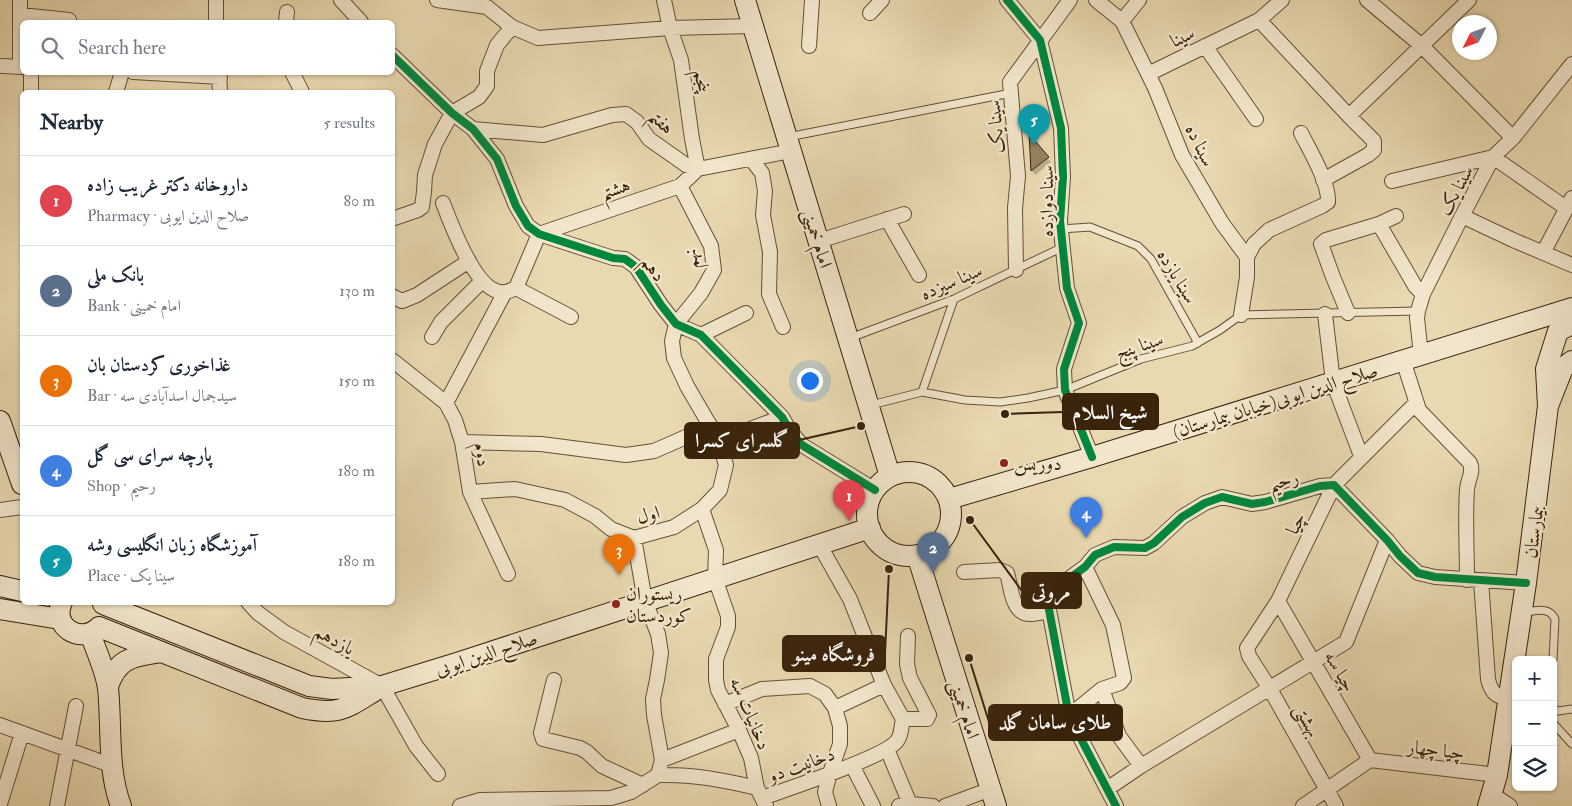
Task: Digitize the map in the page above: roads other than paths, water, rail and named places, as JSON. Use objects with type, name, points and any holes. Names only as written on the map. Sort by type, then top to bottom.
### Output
[{"type":"main road","name":"امام خمینی","points":[[745,0],[890,476]]},
{"type":"main road","name":"صلاح الدین ایوبی(خیابان بیمارستان)","points":[[949,499],[1092,457],[1572,308]]},
{"type":"main road","points":[[1548,406],[1546,369],[1558,331],[1572,324]]},
{"type":"main road","points":[[1548,406],[1563,368],[1572,361]]},
{"type":"main road","name":"بیمارستان","points":[[1492,792],[1522,612],[1548,406]]},
{"type":"main road","points":[[0,421],[20,478]]},
{"type":"main road","points":[[913,472],[924,475],[935,480],[949,499],[950,523],[946,535],[928,551],[917,555],[897,554],[880,544],[870,528],[868,508],[874,490],[890,476],[913,472]]},
{"type":"main road","name":"صلاح الدین ایوبی","points":[[107,605],[309,686],[332,689],[382,686],[870,528]]},
{"type":"main road","name":"امام خمینی","points":[[917,555],[993,798]]},
{"type":"main road","points":[[0,586],[20,591]]},
{"type":"main road","points":[[0,609],[61,611],[65,627],[72,633],[81,635],[95,630],[103,620],[105,612],[103,605]]},
{"type":"main road","points":[[95,630],[162,652],[302,708],[317,711],[333,712],[342,710],[382,686]]},
{"type":"main road","points":[[95,630],[108,686],[113,766],[118,799],[121,806]]},
{"type":"main road","points":[[108,686],[112,674],[126,660],[162,652]]},
{"type":"street","points":[[20,0],[21,20]]},
{"type":"street","points":[[216,0],[216,20]]},
{"type":"street","points":[[340,0],[359,20]]},
{"type":"street","points":[[437,0],[486,7],[512,27],[538,38],[670,28],[753,26]]},
{"type":"street","name":"پنجم","points":[[664,0],[670,28],[681,60],[698,169]]},
{"type":"street","points":[[809,46],[812,0]]},
{"type":"street","points":[[870,13],[882,0]]},
{"type":"street","points":[[1007,0],[1040,40]]},
{"type":"street","name":"سینا یک","points":[[1016,270],[1015,208],[1018,176],[1010,82],[1070,0]]},
{"type":"street","name":"سینا ده","points":[[1096,0],[1122,20],[1148,74],[1182,155],[1222,223],[1247,257]]},
{"type":"street","points":[[1122,20],[1139,0]]},
{"type":"street","name":"سینا","points":[[1148,74],[1259,20],[1282,0]]},
{"type":"street","points":[[1367,0],[1422,46],[1513,138]]},
{"type":"street","points":[[1349,116],[1469,0]]},
{"type":"street","points":[[21,15],[68,20]]},
{"type":"street","points":[[1259,20],[1374,140],[1374,150],[1368,155],[1323,180]]},
{"type":"street","points":[[395,218],[422,207],[424,175],[430,155],[452,113],[479,97],[487,86],[487,71],[497,45],[512,27]]},
{"type":"street","name":"سینا دوازده","points":[[1040,40],[1060,128],[1063,177],[1061,229],[1067,288],[1079,323],[1064,369],[1065,390]]},
{"type":"street","points":[[1205,46],[1256,119]]},
{"type":"street","name":"دهم","points":[[395,58],[452,113],[473,129],[496,159],[516,206],[528,226],[539,234],[613,258],[625,259],[636,267],[676,324],[701,335],[782,417],[790,431],[802,445],[874,490]]},
{"type":"street","name":"سینا یک","points":[[1416,403],[1412,357],[1418,311],[1423,294],[1493,157],[1513,138],[1572,64]]},
{"type":"street","points":[[2,66],[20,68]]},
{"type":"street","points":[[26,75],[29,90]]},
{"type":"street","points":[[117,90],[121,75]]},
{"type":"street","points":[[219,75],[220,90]]},
{"type":"street","points":[[294,75],[301,90]]},
{"type":"street","name":"هفتم","points":[[473,129],[543,135],[612,115],[626,114],[637,122],[649,139],[686,165],[698,169]]},
{"type":"street","points":[[1241,315],[1247,276],[1247,257],[1254,244],[1269,230],[1328,202],[1328,193],[1323,180],[1301,133]]},
{"type":"street","points":[[698,169],[751,159],[789,144]]},
{"type":"street","points":[[1392,181],[1493,157],[1569,203],[1543,253]]},
{"type":"street","points":[[751,159],[762,173],[766,190],[763,215],[770,252],[769,294],[783,327]]},
{"type":"street","name":"هشتم","points":[[539,234],[680,186],[698,169]]},
{"type":"street","name":"نهم","points":[[676,324],[701,293],[714,270],[711,246],[680,186]]},
{"type":"street","points":[[443,203],[461,246],[482,281],[495,290],[510,290],[571,317]]},
{"type":"street","points":[[819,240],[904,214]]},
{"type":"street","points":[[1348,313],[1321,244],[1326,240],[1379,224],[1396,216]]},
{"type":"street","points":[[1462,216],[1572,265]]},
{"type":"street","points":[[886,219],[919,275]]},
{"type":"street","points":[[1379,224],[1416,286],[1423,294]]},
{"type":"street","points":[[446,403],[510,290],[539,234]]},
{"type":"street","points":[[395,298],[402,301],[416,295],[469,261]]},
{"type":"street","points":[[432,337],[441,322],[482,281]]},
{"type":"street","points":[[701,335],[746,313]]},
{"type":"street","points":[[1325,314],[1332,382],[1361,456]]},
{"type":"street","name":"اول","points":[[470,492],[515,489],[565,500],[595,516],[611,529],[634,538],[674,527],[702,509],[720,490],[726,465],[719,441],[687,386],[674,358],[672,341],[676,324]]},
{"type":"street","name":"دوم","points":[[395,362],[446,403],[455,420],[462,442],[470,492],[508,574]]},
{"type":"street","points":[[1065,390],[1092,457]]},
{"type":"street","points":[[1416,403],[1419,410],[1470,462],[1472,467],[1467,488],[1474,580],[1488,679],[1490,689],[1497,696],[1508,699]]},
{"type":"street","name":"چیا","points":[[1247,652],[1247,648],[1278,601],[1334,485],[1416,403]]},
{"type":"street","points":[[719,441],[782,417]]},
{"type":"street","points":[[462,442],[541,444],[626,455],[654,450],[711,426]]},
{"type":"street","points":[[1334,485],[1418,574],[1435,578],[1526,583]]},
{"type":"street","name":"رحیم","points":[[1048,605],[1056,588],[1085,567],[1095,555],[1114,547],[1145,548],[1154,543],[1182,517],[1205,503],[1222,497],[1252,504],[1320,486],[1334,485]]},
{"type":"street","points":[[0,510],[20,507]]},
{"type":"street","name":"دخانیات سه","points":[[702,509],[716,550],[715,578],[728,616],[728,627],[720,645],[715,666],[718,690],[751,758],[762,797]]},
{"type":"street","points":[[634,538],[645,601],[658,634],[661,653],[653,698],[662,760],[658,775]]},
{"type":"street","points":[[1107,789],[1141,766],[1270,690],[1346,642],[1387,540]]},
{"type":"street","points":[[819,544],[850,599],[884,685],[903,719],[900,736],[887,749],[904,805],[933,806]]},
{"type":"street","points":[[1070,716],[1102,689],[1120,683],[1124,678],[1113,625],[1085,567]]},
{"type":"street","points":[[964,572],[1000,570],[1007,573],[1015,605],[1020,611],[1028,614],[1048,605],[1070,716],[1116,806]]},
{"type":"street","name":"چیا سه","points":[[1278,601],[1370,760]]},
{"type":"street","name":"یازدهم","points":[[251,605],[258,613],[284,632],[382,686]]},
{"type":"street","points":[[903,719],[927,719],[929,715],[910,678],[908,636]]},
{"type":"street","name":"بهشتی","points":[[1247,652],[1336,806]]},
{"type":"street","points":[[554,680],[541,733],[544,739],[580,748],[602,766],[642,785]]},
{"type":"street","points":[[835,708],[884,685]]},
{"type":"street","points":[[382,686],[416,746],[438,774]]},
{"type":"street","points":[[725,704],[762,689],[810,686],[825,694],[835,708],[840,726],[840,744],[825,792],[829,806]]},
{"type":"street","points":[[1102,689],[1119,736],[1141,766]]},
{"type":"street","points":[[57,806],[76,706]]},
{"type":"street","points":[[0,725],[113,766]]},
{"type":"street","points":[[662,760],[739,730]]},
{"type":"street","points":[[0,804],[22,733]]},
{"type":"street","name":"دخانیت دو","points":[[762,797],[852,765],[887,749]]},
{"type":"street","points":[[1303,806],[1370,760]]},
{"type":"street","name":"چیا چهار","points":[[1370,760],[1492,792]]},
{"type":"street","points":[[852,765],[873,806]]},
{"type":"street","points":[[460,806],[480,800],[611,798],[630,792],[658,775],[678,774],[708,777],[762,797]]},
{"type":"street","points":[[1492,792],[1510,806]]},
{"type":"street","points":[[945,806],[993,798]]},
{"type":"lane","points":[[789,144],[1011,94]]},
{"type":"lane","name":"سینا یازده","points":[[1061,229],[1090,227],[1138,246],[1151,259],[1198,343]]},
{"type":"lane","name":"سینا سیزده","points":[[848,338],[954,300],[1063,247]]},
{"type":"lane","points":[[922,392],[954,300]]},
{"type":"lane","points":[[1241,315],[1418,311]]},
{"type":"lane","name":"سینا پنج","points":[[869,406],[922,392],[965,400],[1000,402],[1065,390],[1141,359],[1192,346],[1241,315]]},
{"type":"lane","points":[[1522,612],[1547,610],[1552,613],[1555,618],[1553,656]]},
{"type":"lane","points":[[1557,711],[1572,709]]},
{"type":"lane","points":[[1557,727],[1572,744]]},
{"type":"place","name":"آموزشگاه زبان انگلیسی وشه","points":[[1034,145]]},
{"type":"place","name":"شیخ السلام","points":[[1005,414]]},
{"type":"place","name":"گلسرای کسرا","points":[[861,426]]},
{"type":"place","name":"دوریس","points":[[1004,463]]},
{"type":"place","name":"مروتی","points":[[970,520]]},
{"type":"place","name":"داروخانه دکتر غریب زاده","points":[[849,521]]},
{"type":"place","name":"پارچه سرای سی گل","points":[[1086,538]]},
{"type":"place","name":"فروشگاه مینو","points":[[889,569]]},
{"type":"place","name":"بانک ملی","points":[[933,573]]},
{"type":"place","name":"غذاخوری کردستان بان","points":[[619,575]]},
{"type":"place","name":"ریستوران کوردستان","points":[[616,604]]},
{"type":"place","name":"طلای سامان گلد","points":[[969,658]]}]
